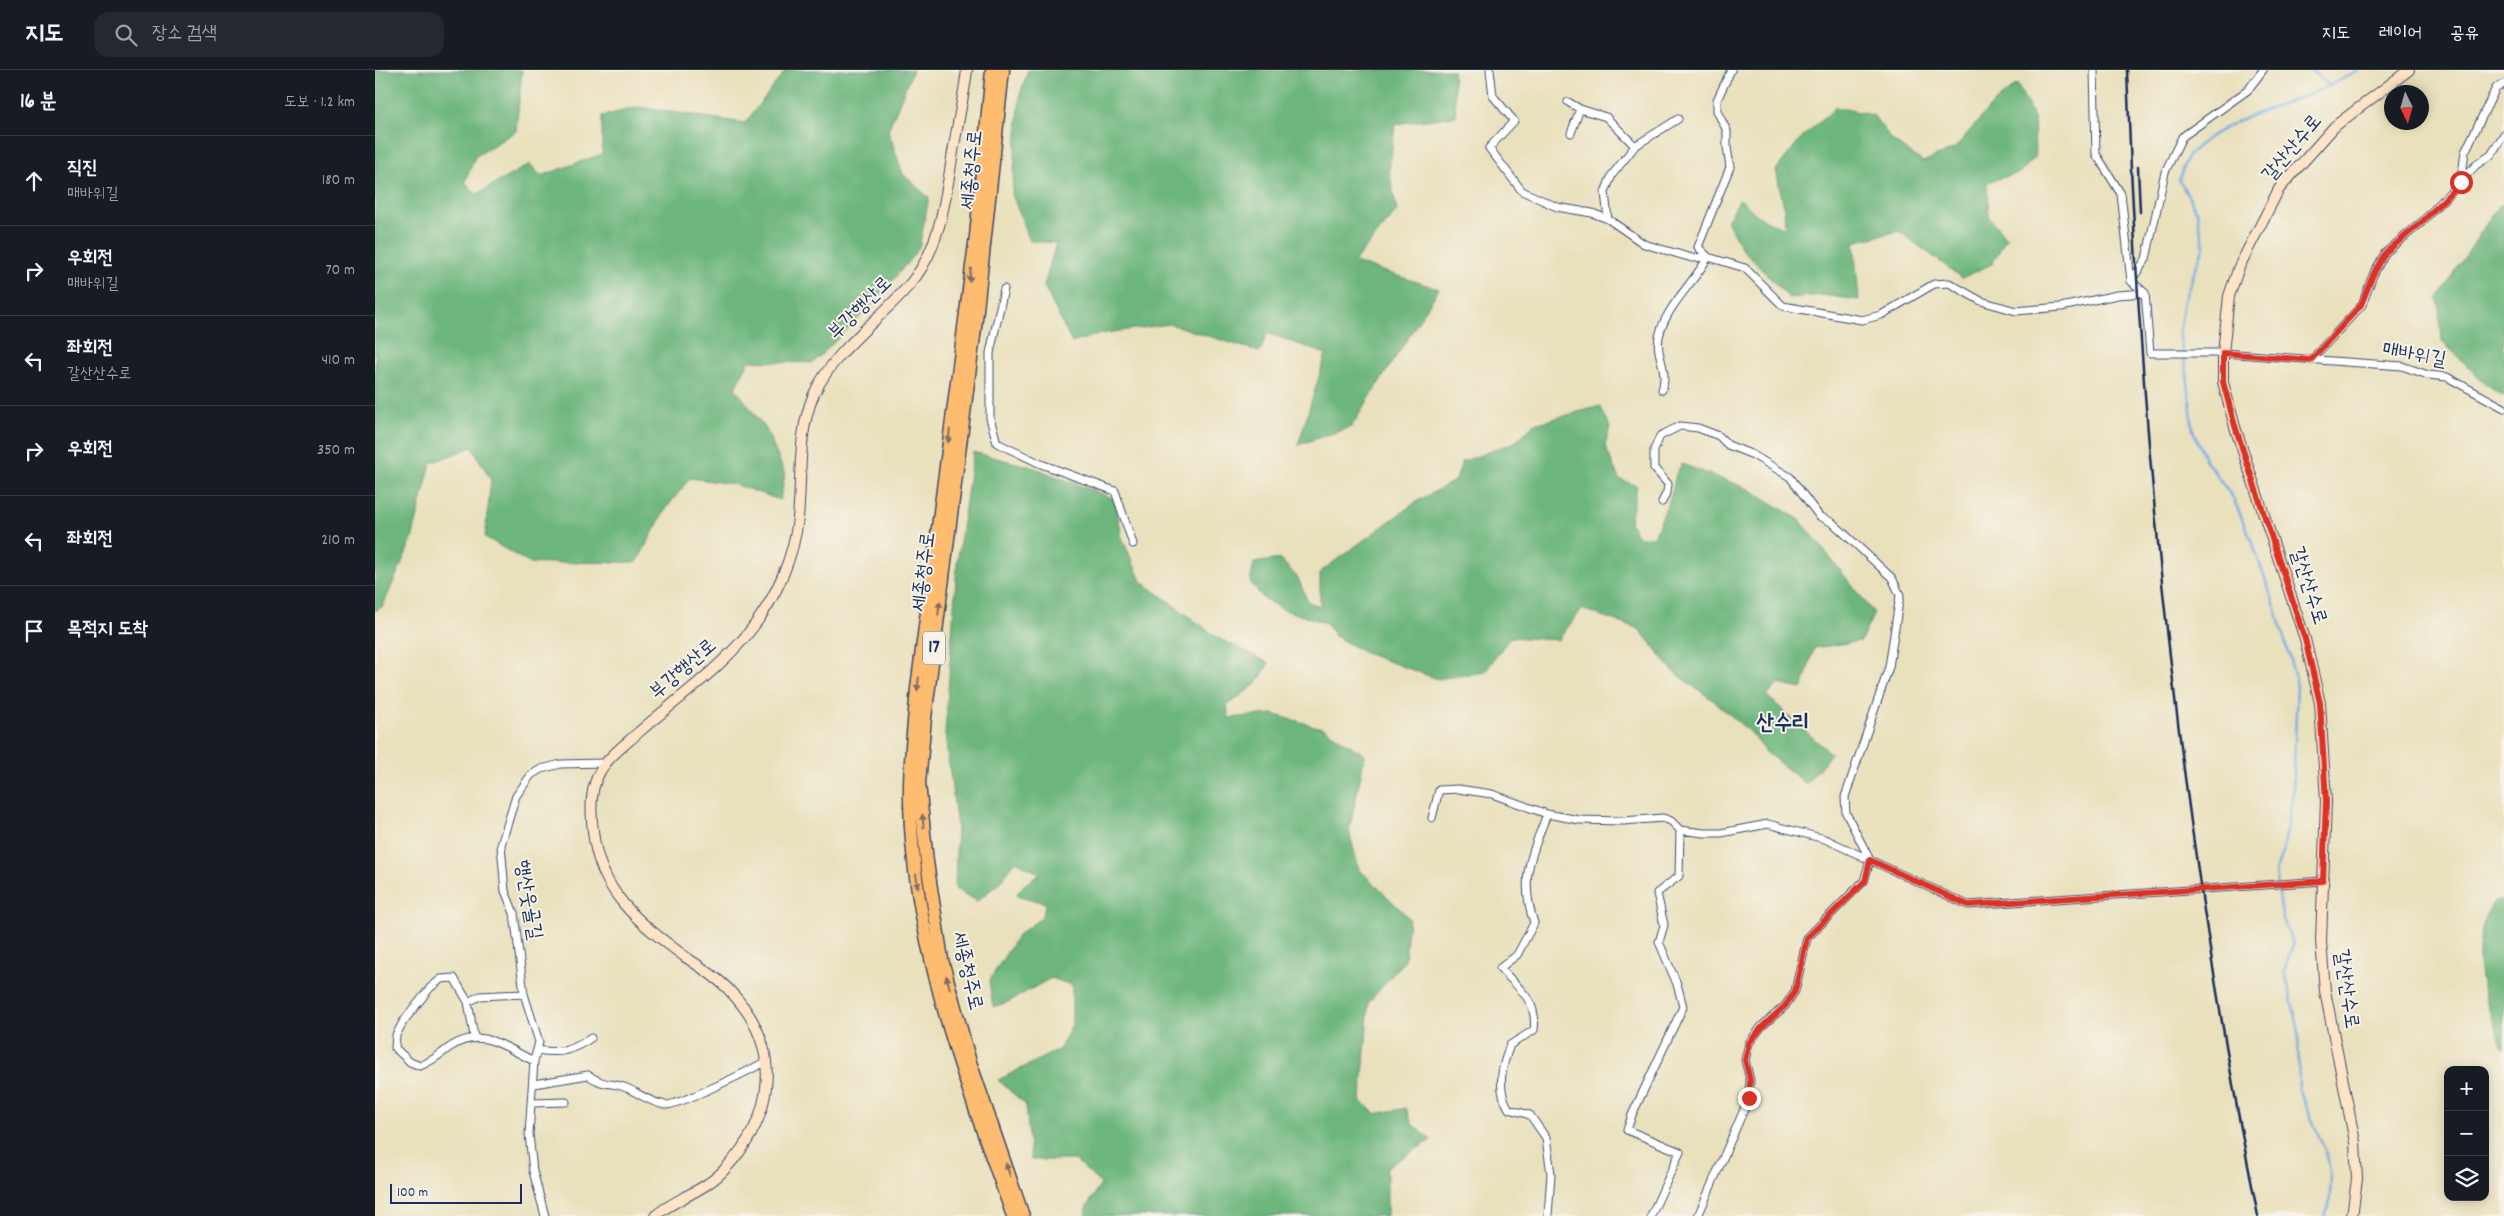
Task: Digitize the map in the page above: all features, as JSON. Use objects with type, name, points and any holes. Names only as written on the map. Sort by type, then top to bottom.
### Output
[{"type":"highway","name":"세종청주로","points":[[992,70],[976,236],[917,688],[911,758],[910,803],[916,878],[929,952],[960,1060],[1013,1216]]},
{"type":"highway","name":"세종청주로","points":[[1003,70],[975,328],[925,718],[919,783],[927,862],[942,960],[970,1062],[1023,1216]]},
{"type":"street","name":"부강행산로","points":[[655,1216],[716,1179],[742,1149],[754,1131],[765,1099],[768,1075],[766,1061],[753,1024],[730,991],[627,909],[606,881],[599,866],[594,847],[591,802],[596,778],[604,763],[735,649],[755,625],[770,599],[792,549],[798,521],[802,438],[806,416],[812,400],[829,369],[843,351],[912,283],[933,246],[944,204],[967,70]]},
{"type":"street","points":[[1490,70],[1493,96],[1514,121],[1489,148],[1521,191],[1557,207],[1592,213],[1608,219],[1644,244],[1692,258],[1708,257],[1745,268],[1783,306],[1862,320],[1881,315],[1933,284],[1949,283],[1981,300],[2016,311],[2061,307],[2109,296],[2145,293]]},
{"type":"street","points":[[1708,257],[1698,247],[1730,167],[1727,131],[1717,111],[1717,100],[1731,70]]},
{"type":"street","points":[[2094,70],[2096,154],[2121,194],[2131,281],[2145,293]]},
{"type":"street","points":[[2131,281],[2146,259],[2165,172],[2182,137],[2248,90],[2263,70]]},
{"type":"street","name":"갈산산수로","points":[[2351,1216],[2357,1179],[2355,1142],[2325,991],[2321,941],[2326,801],[2320,703],[2305,639],[2235,426],[2223,382],[2223,353],[2229,296],[2239,267],[2279,190],[2335,126],[2409,70]]},
{"type":"street","points":[[2461,182],[2465,152],[2496,88],[2504,84]]},
{"type":"street","points":[[1568,102],[1606,117],[1635,146]]},
{"type":"street","points":[[1571,133],[1580,108]]},
{"type":"street","points":[[1608,219],[1605,192],[1612,175],[1635,146],[1678,119]]},
{"type":"street","points":[[2311,360],[2361,305],[2373,275],[2385,253],[2422,222],[2476,165],[2491,155],[2504,134]]},
{"type":"street","points":[[1662,390],[1666,378],[1658,342],[1659,333],[1672,309],[1698,275],[1708,257]]},
{"type":"street","points":[[1004,288],[990,353],[990,418],[997,442],[1041,464],[1115,491],[1133,544]]},
{"type":"street","name":"매바위길","points":[[2145,293],[2150,353],[2223,353],[2402,366],[2428,375],[2447,377],[2504,408]]},
{"type":"street","points":[[1662,502],[1667,492],[1668,484],[1654,468],[1654,450],[1661,436],[1680,426],[1698,428],[1719,436],[1728,445],[1753,455],[1790,477],[1819,516],[1833,523],[1892,578],[1900,595],[1889,667],[1845,797],[1846,814],[1870,860],[1865,881],[1807,938],[1795,991],[1785,1006],[1763,1026],[1749,1043],[1745,1060],[1750,1080],[1749,1098],[1698,1216]]},
{"type":"street","name":"행산웃골길","points":[[545,1216],[533,1171],[529,1134],[534,1084],[534,1061],[539,1042],[532,1015],[523,994],[514,913],[503,880],[501,845],[516,796],[531,775],[541,769],[561,764],[604,763]]},
{"type":"street","points":[[1432,818],[1439,790],[1458,789],[1492,794],[1547,814],[1579,820],[1623,821],[1663,818],[1671,821],[1680,830],[1721,833],[1769,824],[1825,839],[1968,905],[2323,881]]},
{"type":"street","points":[[1547,814],[1527,867],[1526,892],[1534,923],[1517,955],[1500,968],[1533,1006],[1535,1012],[1535,1030],[1510,1045],[1501,1072],[1504,1102],[1509,1110],[1531,1115],[1546,1138],[1551,1174],[1548,1216]]},
{"type":"street","points":[[1651,1216],[1680,1152],[1627,1130],[1632,1115],[1683,1007],[1677,984],[1659,942],[1664,925],[1657,893],[1679,876],[1680,830]]},
{"type":"street","points":[[474,1036],[468,1002],[454,978],[441,979],[430,988],[403,1022],[396,1035],[395,1048],[410,1062],[420,1066],[435,1060],[451,1046],[474,1036],[493,1040],[534,1061]]},
{"type":"street","points":[[468,1002],[480,996],[523,994]]},
{"type":"street","points":[[537,1050],[568,1051],[591,1038]]},
{"type":"street","points":[[534,1084],[588,1075],[600,1083],[629,1088],[640,1097],[666,1105],[684,1101],[766,1061]]},
{"type":"street","points":[[531,1103],[566,1102]]},
{"type":"green space","points":[[375,70],[522,70],[516,131],[475,157],[465,182],[477,194],[530,164],[541,176],[602,154],[602,116],[639,107],[745,123],[786,70],[913,70],[888,130],[903,174],[929,198],[919,248],[878,299],[813,363],[749,361],[735,388],[766,429],[785,474],[780,500],[734,484],[690,478],[665,510],[637,562],[529,563],[485,537],[491,480],[472,447],[431,463],[412,539],[383,606],[375,611]]},
{"type":"green space","points":[[1028,70],[1453,70],[1456,116],[1395,124],[1389,171],[1397,211],[1354,262],[1439,289],[1351,427],[1298,445],[1326,354],[1267,333],[1260,352],[1170,324],[1099,334],[1072,343],[1044,286],[1056,243],[1030,241],[1012,194],[1020,95]]},
{"type":"green space","points":[[2017,84],[2034,117],[2035,158],[2019,173],[1987,182],[1989,217],[2006,238],[1992,264],[1962,278],[1899,231],[1854,242],[1859,300],[1822,295],[1789,298],[1742,249],[1727,221],[1740,199],[1758,216],[1785,229],[1784,207],[1776,170],[1801,138],[1836,107],[1873,115],[1892,140],[1923,162],[1955,148],[1991,106]]},
{"type":"green space","points":[[2504,204],[2504,396],[2485,384],[2442,341],[2438,298],[2498,206]]},
{"type":"green space","points":[[1600,406],[1610,427],[1605,446],[1619,479],[1637,486],[1630,522],[1638,537],[1654,537],[1672,493],[1676,474],[1682,464],[1749,489],[1800,520],[1874,613],[1861,641],[1814,648],[1802,689],[1778,684],[1767,696],[1831,754],[1806,784],[1766,752],[1752,734],[1714,701],[1674,672],[1639,629],[1582,609],[1558,640],[1510,637],[1485,672],[1438,679],[1365,653],[1335,636],[1326,623],[1284,610],[1263,598],[1250,582],[1254,563],[1280,559],[1298,578],[1308,602],[1320,606],[1320,572],[1416,502],[1456,480],[1462,462],[1515,442],[1535,424]]},
{"type":"green space","points":[[973,452],[1032,467],[1115,499],[1122,538],[1141,581],[1218,638],[1269,663],[1257,683],[1227,706],[1229,718],[1273,714],[1325,729],[1365,755],[1349,831],[1359,869],[1409,918],[1405,960],[1369,1002],[1361,1100],[1375,1114],[1406,1108],[1412,1124],[1431,1140],[1387,1167],[1387,1216],[1088,1216],[1085,1210],[1101,1184],[1075,1160],[1031,1160],[1026,1105],[998,1080],[1060,1049],[1072,1024],[1072,985],[1051,978],[1008,1002],[993,1007],[989,981],[1018,935],[1041,918],[1046,903],[1016,895],[1024,885],[1040,874],[1016,861],[997,885],[977,901],[955,889],[957,827],[945,734],[957,564]]},
{"type":"green space","points":[[2494,901],[2504,901],[2504,1050],[2490,1014],[2481,976],[2479,957],[2480,938],[2485,919]]},
{"type":"waterway","points":[[2310,70],[2330,86]]},
{"type":"waterway","points":[[2324,1216],[2329,1207],[2331,1178],[2327,1155],[2299,1089],[2298,1026],[2284,971],[2293,944],[2282,916],[2276,871],[2283,853],[2293,793],[2297,685],[2276,609],[2252,542],[2233,498],[2205,459],[2193,430],[2187,373],[2179,334],[2184,300],[2204,246],[2197,212],[2179,180],[2184,163],[2189,155],[2206,140],[2225,128],[2315,92],[2357,70]]},
{"type":"railway","points":[[2127,70],[2142,358],[2169,646],[2207,932],[2258,1216]]},
{"type":"railway","points":[[2138,167],[2140,212]]},
{"type":"district","name":"산수리","points":[[1783,724]]},
{"type":"route","points":[[1749,1098],[1750,1080],[1745,1060],[1749,1043],[1763,1026],[1785,1006],[1795,991],[1807,938],[1819,924],[1865,881],[1870,860],[1968,905],[2323,881],[2326,801],[2325,755],[2320,703],[2305,639],[2235,426],[2223,382],[2223,353],[2311,360],[2361,305],[2373,275],[2385,253],[2422,222],[2461,182]]}]
